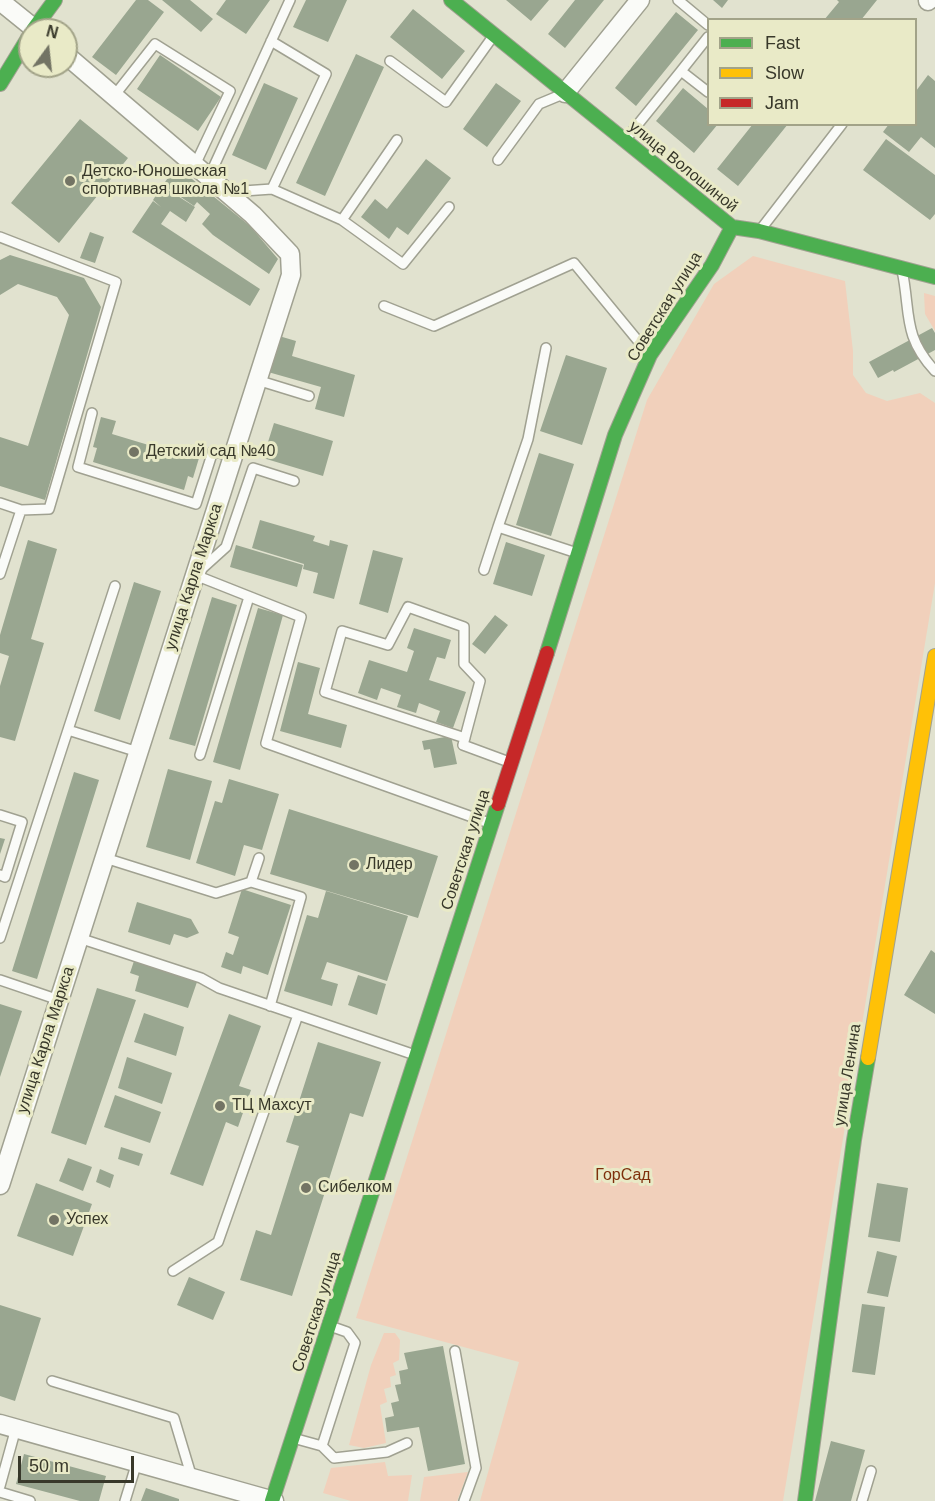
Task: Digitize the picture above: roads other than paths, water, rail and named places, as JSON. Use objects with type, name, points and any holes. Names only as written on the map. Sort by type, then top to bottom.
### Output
[{"type":"street","points":[[42,18],[55,0]]},
{"type":"street","name":"улица Волошиной","points":[[451,0],[732,227],[759,231],[935,277]]},
{"type":"street","points":[[565,93],[640,0]]},
{"type":"street","points":[[0,1],[19,18]]},
{"type":"street","points":[[0,84],[18,55]]},
{"type":"street","name":"улица Карла Маркса","points":[[1,1178],[291,275],[290,254],[253,216],[78,65]]},
{"type":"street","name":"Советская улица","points":[[273,1501],[615,435],[650,355],[712,265],[732,227]]},
{"type":"street","name":"улица Ленина","points":[[805,1501],[854,1140],[935,656]]},
{"type":"street","points":[[4,1426],[273,1501]]},
{"type":"lane","points":[[209,177],[290,0]]},
{"type":"lane","points":[[678,0],[707,24]]},
{"type":"lane","points":[[390,62],[446,102],[494,35]]},
{"type":"lane","points":[[625,141],[707,38]]},
{"type":"lane","points":[[271,41],[326,74],[272,189]]},
{"type":"lane","points":[[114,96],[155,44],[230,91],[195,165]]},
{"type":"lane","points":[[681,71],[707,91]]},
{"type":"lane","points":[[498,160],[539,104],[565,93]]},
{"type":"lane","points":[[759,231],[840,126]]},
{"type":"lane","points":[[342,220],[397,140]]},
{"type":"lane","points":[[226,192],[272,189],[342,220],[403,264],[449,207]]},
{"type":"lane","points":[[0,237],[116,282],[49,509],[21,510],[0,503]]},
{"type":"lane","points":[[384,306],[434,326],[574,263],[650,355]]},
{"type":"lane","points":[[902,268],[907,290],[909,328],[919,351],[935,371]]},
{"type":"lane","points":[[484,570],[528,439],[546,348]]},
{"type":"lane","points":[[257,380],[309,396]]},
{"type":"lane","points":[[92,413],[78,467],[196,504],[213,452],[232,457]]},
{"type":"lane","points":[[294,481],[253,468],[226,547],[195,575],[301,617],[266,743],[492,824]]},
{"type":"lane","points":[[0,574],[21,510]]},
{"type":"lane","points":[[498,527],[579,553]]},
{"type":"lane","points":[[0,938],[115,586]]},
{"type":"lane","points":[[200,755],[249,597]]},
{"type":"lane","points":[[465,738],[325,692],[342,631],[388,645],[408,607],[464,627],[464,664],[480,681],[465,738],[463,745],[511,763]]},
{"type":"lane","points":[[68,730],[138,752]]},
{"type":"lane","points":[[0,815],[22,822],[5,877],[0,875]]},
{"type":"lane","points":[[105,858],[216,893],[251,882],[301,897],[270,1006]]},
{"type":"lane","points":[[251,882],[258,858]]},
{"type":"lane","points":[[79,938],[201,978],[219,988],[417,1055]]},
{"type":"lane","points":[[0,980],[59,1000]]},
{"type":"lane","points":[[173,1271],[218,1242],[298,1015]]},
{"type":"lane","points":[[322,1446],[355,1343],[348,1332],[330,1326]]},
{"type":"lane","points":[[455,1351],[476,1468],[464,1501]]},
{"type":"lane","points":[[52,1381],[174,1418],[192,1478]]},
{"type":"lane","points":[[0,1486],[4,1426]]},
{"type":"lane","points":[[293,1438],[322,1446],[334,1458],[387,1452],[407,1443]]},
{"type":"lane","points":[[125,1501],[137,1462]]},
{"type":"lane","points":[[862,1501],[871,1471]]},
{"type":"lane","points":[[0,1492],[30,1501]]},
{"type":"place","name":"Детско-Юношеская спортивная школа №1","points":[[70,181]]},
{"type":"place","name":"Детский сад №40","points":[[134,452]]},
{"type":"place","name":"Лидер","points":[[354,865]]},
{"type":"place","name":"ТЦ Махсут","points":[[220,1106]]},
{"type":"place","name":"Сибелком","points":[[306,1188]]},
{"type":"place","name":"Успех","points":[[54,1220]]},
{"type":"park label","name":"ГорСад","points":[[623,1176]]}]
